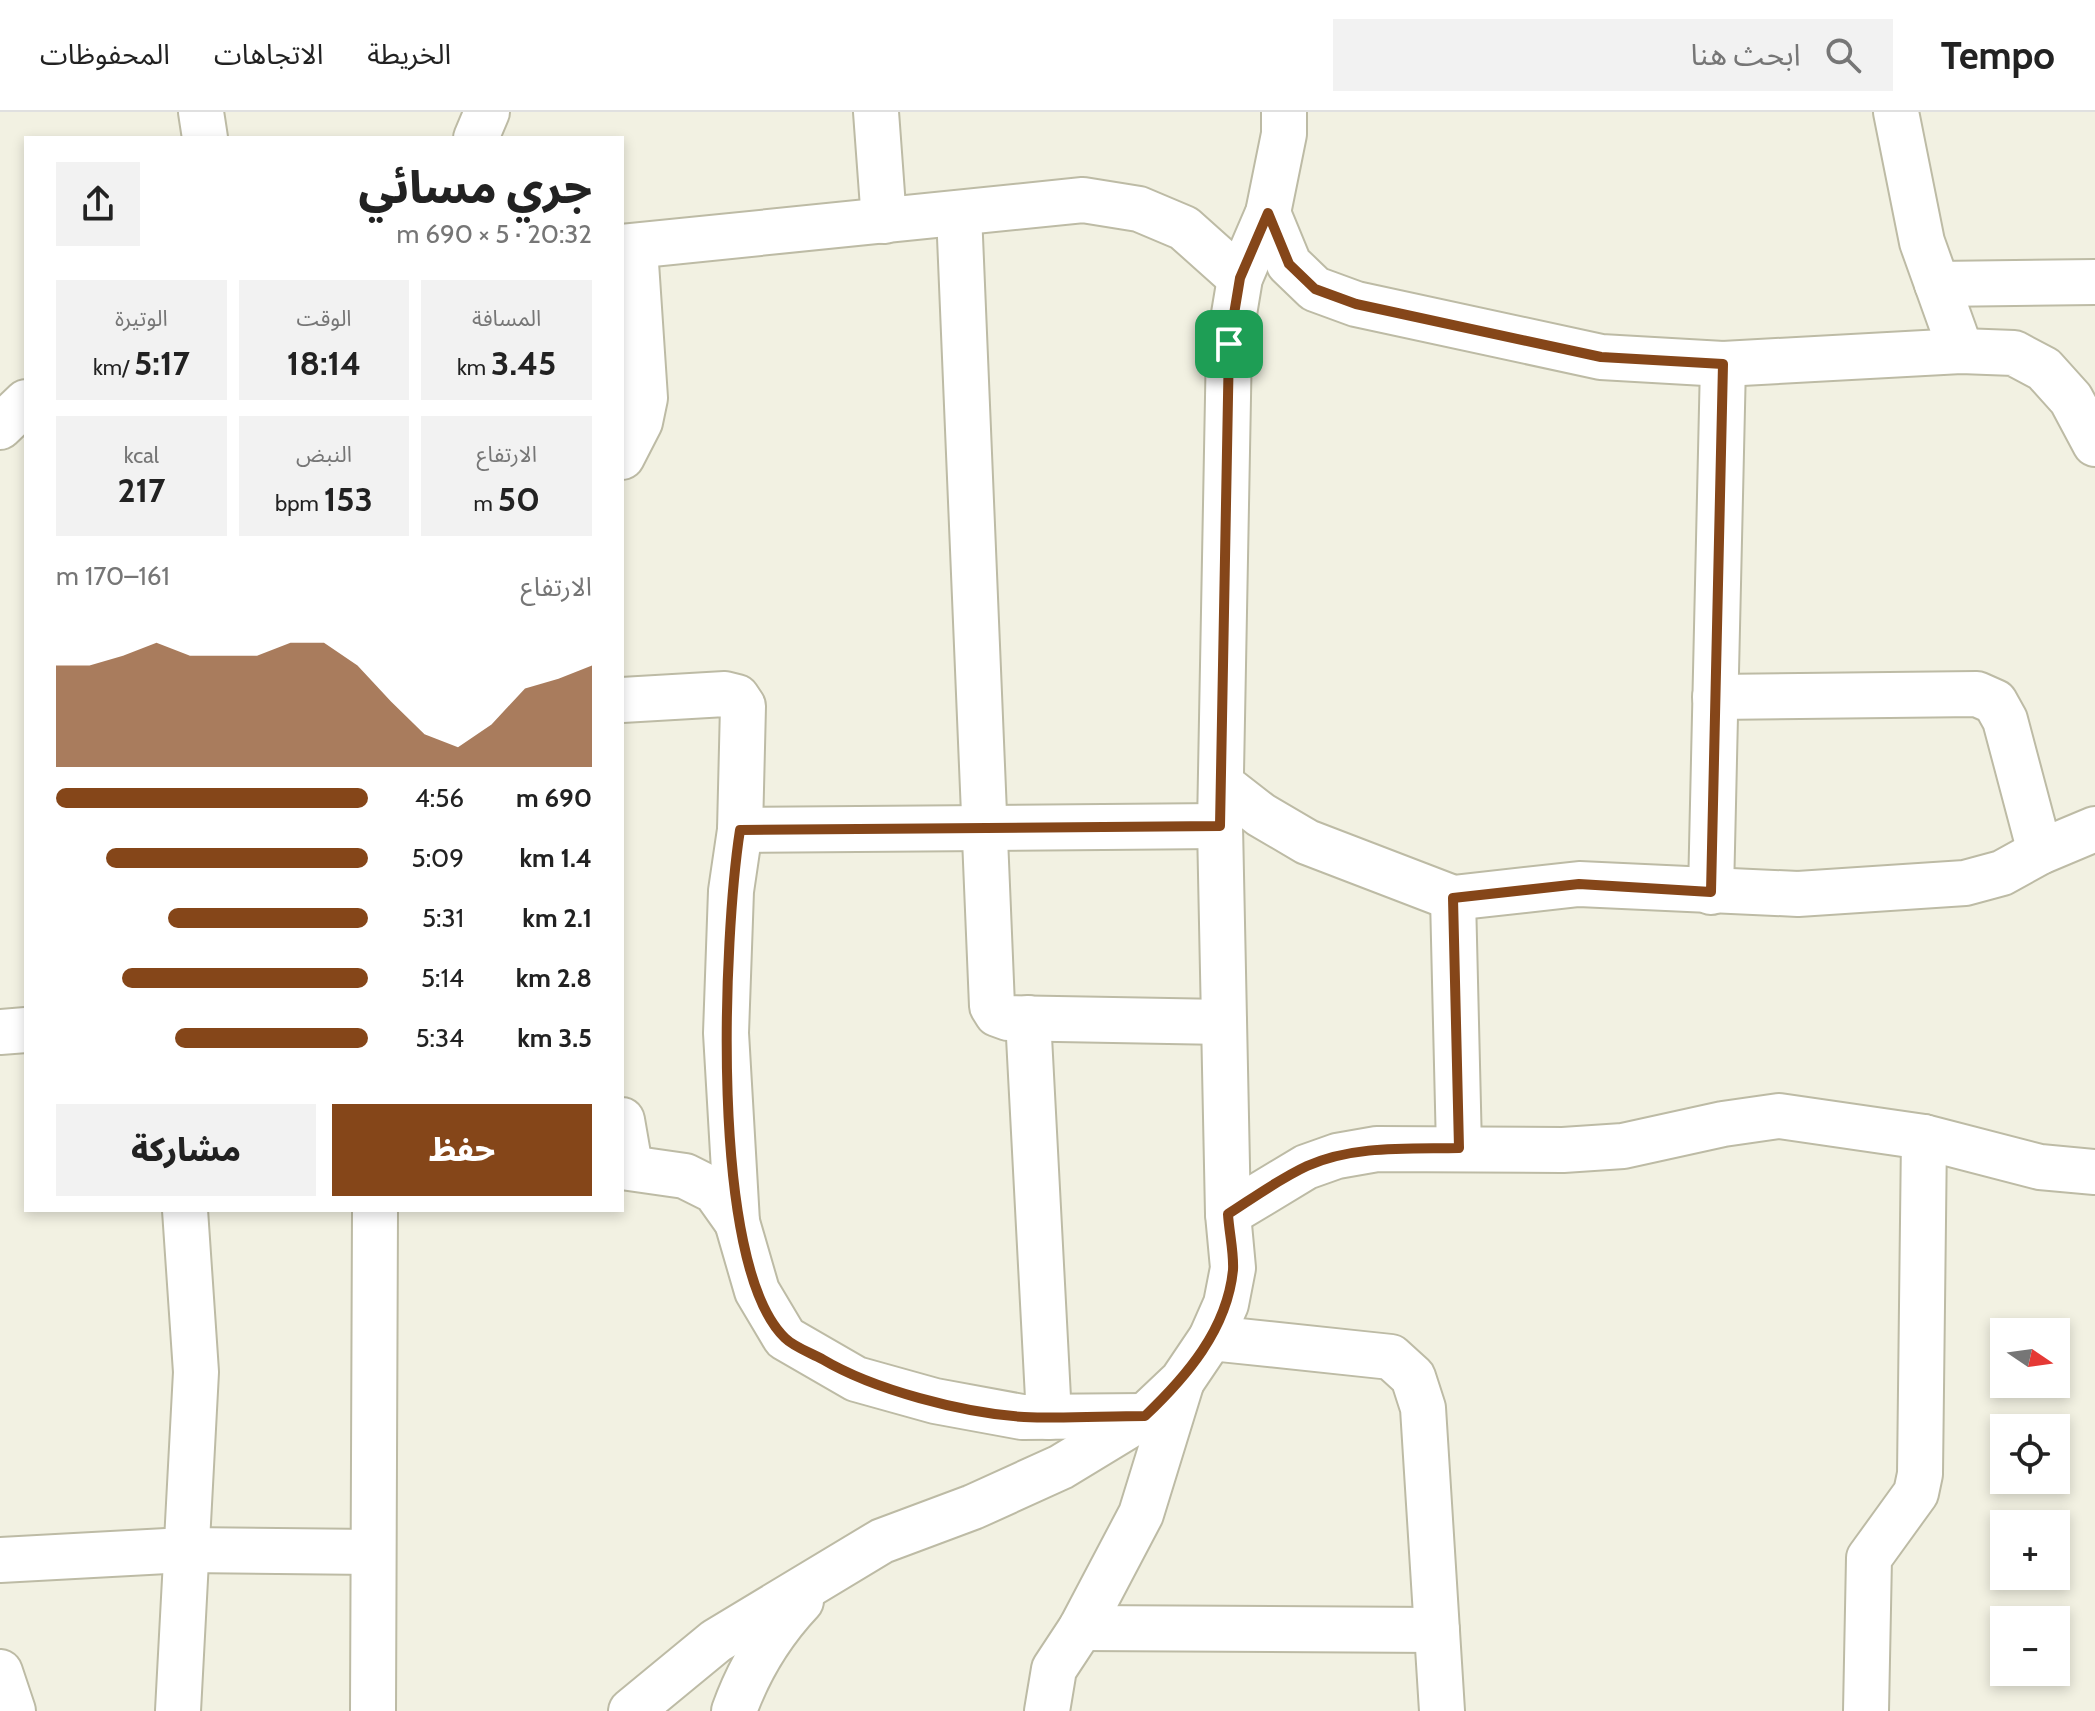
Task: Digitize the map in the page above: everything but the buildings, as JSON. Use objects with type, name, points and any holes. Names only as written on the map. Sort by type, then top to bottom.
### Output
[{"type":"street","points":[[201,112],[205,136]]},
{"type":"street","points":[[477,136],[487,112]]},
{"type":"street","points":[[876,112],[884,221]]},
{"type":"street","points":[[631,1711],[716,1641],[882,1541],[973,1507],[1061,1467],[1145,1416],[1182,1381],[1211,1338],[1226,1304],[1233,1268],[1228,1214],[1220,805],[1229,344],[1240,278],[1268,213],[1284,134],[1284,112]]},
{"type":"street","points":[[1896,112],[1922,242],[1961,351]]},
{"type":"street","points":[[624,453],[640,422],[645,398],[629,248],[1083,200],[1139,209],[1184,228],[1240,278]]},
{"type":"street","points":[[959,213],[992,1006],[997,1014],[1008,1018],[1224,1022]]},
{"type":"street","points":[[1268,213],[1289,264],[1315,289],[1356,304],[1601,357],[1723,364],[1961,351],[2014,353],[2044,369],[2071,399],[2095,444]]},
{"type":"street","points":[[1937,284],[2095,282]]},
{"type":"street","points":[[1711,892],[1723,364]]},
{"type":"street","points":[[0,427],[24,404]]},
{"type":"street","points":[[624,700],[725,694],[737,697],[743,706],[740,830],[731,891],[726,1033],[737,1222],[757,1291],[785,1338],[856,1379],[935,1401],[1022,1417],[1145,1416]]},
{"type":"street","points":[[1715,697],[1977,694],[1995,702],[2005,720],[2040,852]]},
{"type":"street","points":[[740,830],[986,830],[1220,805],[1261,815],[1307,842],[1453,898],[1579,884],[1798,894],[1965,883],[2002,873],[2040,852],[2095,829]]},
{"type":"street","points":[[1453,898],[1459,1148]]},
{"type":"street","points":[[1028,1018],[1049,1417]]},
{"type":"street","points":[[0,1032],[24,1030]]},
{"type":"street","points":[[1228,1214],[1306,1167],[1337,1156],[1377,1149],[1563,1150],[1623,1146],[1723,1124],[1779,1116],[1924,1137],[2040,1167],[2095,1172]]},
{"type":"street","points":[[1866,1711],[1869,1558],[1916,1493],[1920,1474],[1924,1137]]},
{"type":"street","points":[[624,1144],[626,1167],[685,1176],[715,1191],[737,1222]]},
{"type":"street","points":[[178,1711],[196,1372],[185,1212]]},
{"type":"street","points":[[373,1711],[375,1212]]},
{"type":"street","points":[[1211,1338],[1391,1357],[1413,1377],[1423,1408],[1442,1711]]},
{"type":"street","points":[[1047,1711],[1054,1669],[1081,1628],[1141,1514],[1182,1381]]},
{"type":"street","points":[[0,1560],[185,1550],[373,1552]]},
{"type":"street","points":[[734,1711],[746,1679],[778,1626],[824,1576]]},
{"type":"street","points":[[1081,1628],[1437,1630]]},
{"type":"street","points":[[0,1672],[13,1711]]},
{"type":"route","points":[[1268,213],[1289,264],[1315,289],[1356,304],[1601,357],[1723,364],[1711,892],[1579,884],[1453,898],[1459,1148],[1377,1149],[1337,1156],[1306,1167],[1228,1214],[1233,1268],[1226,1304],[1211,1338],[1182,1381],[1145,1416],[1022,1417],[935,1401],[856,1379],[785,1338],[757,1291],[737,1222],[726,1033],[731,891],[740,830],[1220,826],[1229,344],[1240,278],[1268,213]]}]
